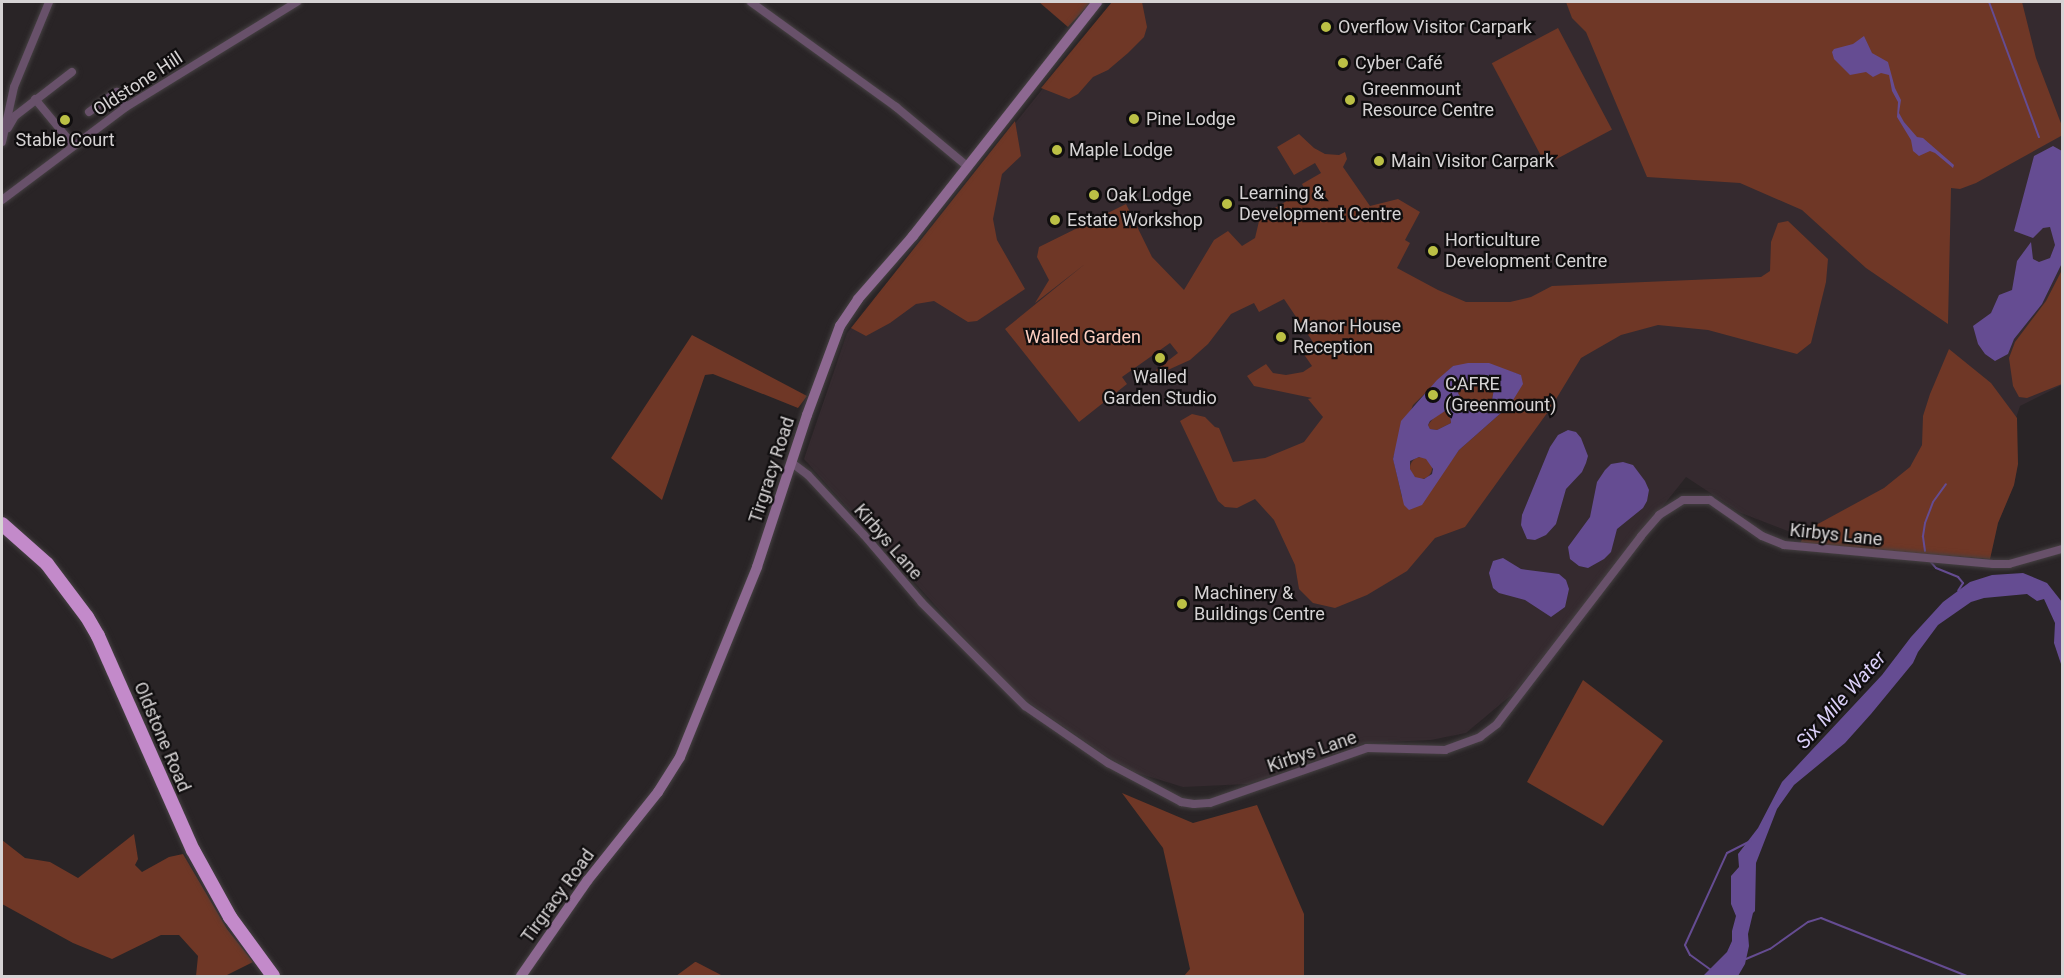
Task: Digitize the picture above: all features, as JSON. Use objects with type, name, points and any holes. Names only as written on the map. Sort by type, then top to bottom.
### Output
[{"type":"highway","name":"Oldstone Road","points":[[2,524],[47,564],[87,617],[98,636],[193,850],[230,916],[273,976]]},
{"type":"street","points":[[3,138],[14,87],[49,2]]},
{"type":"street","name":"Oldstone Hill","points":[[2,200],[126,107],[297,2]]},
{"type":"street","points":[[750,2],[896,107],[968,166]]},
{"type":"street","name":"Tirgracy Road","points":[[521,976],[587,881],[658,792],[680,757],[757,567],[840,326],[858,299],[898,254],[1097,2]]},
{"type":"street","points":[[3,138],[15,116],[72,72]]},
{"type":"street","points":[[89,112],[117,92],[126,107]]},
{"type":"street","points":[[35,99],[74,146]]},
{"type":"street","name":"Kirbys Lane","points":[[792,463],[808,474],[922,603],[1025,706],[1108,763],[1181,802],[1194,804],[1219,800],[1367,748],[1445,750],[1480,737],[1497,724],[1647,529],[1665,511],[1683,500],[1710,500],[1762,536],[1784,545],[1993,564],[2019,562],[2062,549]]},
{"type":"shaded area","name":"CAFRE (Greenmount)","points":[[1112,2],[2062,2],[2062,385],[2020,406],[2016,418],[2018,464],[2014,485],[1998,523],[1990,559],[1803,537],[1741,513],[1686,477],[1515,692],[1466,733],[1431,740],[1365,743],[1248,784],[1183,787],[1134,772],[1105,755],[1012,691],[804,459],[847,333]]},
{"type":"shaded area","points":[[1864,36],[1872,53],[1888,62],[1901,100],[1899,113],[1904,122],[1917,137],[1923,138],[1954,165],[1953,168],[1935,153],[1930,151],[1919,156],[1913,151],[1911,140],[1897,117],[1898,102],[1892,91],[1889,75],[1881,73],[1873,77],[1866,72],[1850,75],[1834,59],[1832,52],[1834,49],[1853,44]]},
{"type":"shaded area","points":[[2053,146],[2062,151],[2062,263],[2042,304],[2014,339],[2008,354],[1995,361],[1985,354],[1978,344],[1973,326],[1991,313],[1999,295],[2012,290],[2017,261],[2031,242],[2033,259],[2039,262],[2050,258],[2055,245],[2050,227],[2043,228],[2033,238],[2014,231],[2034,156]]},
{"type":"shaded area","points":[[1489,363],[1521,375],[1523,384],[1510,405],[1459,450],[1422,505],[1409,510],[1404,505],[1393,459],[1401,421],[1437,380],[1453,366]],"holes":[[[1479,383],[1494,389],[1492,400],[1487,403],[1468,405],[1463,402],[1458,393],[1460,390]],[[1445,411],[1450,414],[1451,423],[1437,430],[1430,429],[1428,425],[1430,421]],[[1419,457],[1426,459],[1433,469],[1432,474],[1424,479],[1415,477],[1410,469],[1410,461]]]},
{"type":"shaded area","points":[[1568,430],[1576,432],[1581,438],[1588,456],[1586,463],[1582,472],[1566,489],[1556,524],[1546,535],[1535,540],[1527,539],[1521,525],[1522,515],[1550,447],[1558,435]]},
{"type":"shaded area","points":[[1623,462],[1633,465],[1645,481],[1649,490],[1647,501],[1643,508],[1617,529],[1611,552],[1604,559],[1588,568],[1579,566],[1570,559],[1568,547],[1590,517],[1597,482],[1611,464]]},
{"type":"shaded area","points":[[1503,558],[1521,569],[1559,574],[1566,580],[1569,589],[1565,607],[1551,617],[1525,600],[1499,593],[1493,588],[1489,573],[1493,561]]},
{"type":"shaded area","points":[[2023,573],[2047,583],[2062,602],[2062,667],[2054,643],[2055,623],[2044,599],[2037,601],[2027,594],[1984,598],[1971,602],[1938,625],[1918,652],[1913,663],[1871,714],[1845,743],[1794,785],[1777,809],[1756,863],[1755,911],[1748,934],[1749,946],[1745,964],[1738,976],[1703,976],[1727,952],[1732,941],[1736,916],[1731,904],[1731,876],[1739,867],[1738,854],[1758,828],[1782,782],[1882,675],[1911,637],[1943,602],[1970,582],[1992,575]]},
{"type":"green space","points":[[1039,2],[1091,2],[1068,27]]},
{"type":"green space","points":[[1112,2],[1142,2],[1147,27],[1144,37],[1108,70],[1093,77],[1078,94],[1069,99],[1041,88]]},
{"type":"green space","points":[[1566,2],[2022,2],[2036,58],[2062,126],[2061,136],[1976,183],[1960,189],[1951,188],[1948,324],[1866,268],[1802,210],[1740,183],[1647,177],[1586,32],[1572,18]]},
{"type":"green space","points":[[1558,28],[1612,130],[1546,165],[1492,63]]},
{"type":"green space","points":[[1015,121],[1021,156],[1002,174],[993,219],[997,240],[1025,289],[977,321],[968,322],[934,301],[916,304],[890,323],[866,336],[851,328]]},
{"type":"green space","name":"Walled Garden","points":[[1299,134],[1314,148],[1325,154],[1339,155],[1345,152],[1347,159],[1343,167],[1370,206],[1398,199],[1420,212],[1405,240],[1410,243],[1397,268],[1466,302],[1510,302],[1531,297],[1552,286],[1761,277],[1770,271],[1771,242],[1778,223],[1788,221],[1828,259],[1826,282],[1811,343],[1797,354],[1708,330],[1658,325],[1621,335],[1581,358],[1550,409],[1465,527],[1435,538],[1407,571],[1367,595],[1335,608],[1313,603],[1299,589],[1295,565],[1274,520],[1255,499],[1237,508],[1225,507],[1218,501],[1180,421],[1192,414],[1205,417],[1219,428],[1233,462],[1265,458],[1304,442],[1323,417],[1308,399],[1312,398],[1254,386],[1247,376],[1266,364],[1273,373],[1286,375],[1303,372],[1312,366],[1303,353],[1315,345],[1284,299],[1259,312],[1254,303],[1231,314],[1208,344],[1190,360],[1159,374],[1156,370],[1178,353],[1170,343],[1122,377],[1127,384],[1079,422],[1005,329],[1085,264],[1035,303],[1049,280],[1037,257],[1039,247],[1126,204],[1152,257],[1184,290],[1214,240],[1228,231],[1242,246],[1255,238],[1260,217],[1305,190],[1302,184],[1321,173],[1315,163],[1294,175],[1277,147]],"holes":[[[1453,366],[1505,370],[1521,375],[1510,405],[1459,450],[1444,471],[1402,497],[1393,458],[1413,405]]]},
{"type":"green space","points":[[2062,270],[2062,384],[2027,398],[2019,397],[2013,386],[2009,358],[2015,342],[2046,301]]},
{"type":"green space","points":[[692,335],[807,396],[798,408],[713,374],[705,375],[662,500],[611,458]]},
{"type":"green space","points":[[1949,349],[1991,383],[2017,418],[2018,464],[2014,485],[1998,523],[1990,559],[1800,544],[1804,535],[1816,525],[1884,488],[1910,467],[1922,445],[1923,416]]},
{"type":"green space","points":[[1479,383],[1494,389],[1492,400],[1488,403],[1468,405],[1463,402],[1458,393],[1460,390]]},
{"type":"green space","points":[[1445,411],[1450,413],[1451,423],[1437,430],[1430,429],[1428,425],[1435,416]]},
{"type":"green space","points":[[1421,457],[1429,460],[1432,468],[1429,476],[1421,479],[1413,476],[1410,468],[1413,460]]},
{"type":"green space","points":[[1583,680],[1663,741],[1603,826],[1527,782]]},
{"type":"green space","points":[[1122,793],[1193,823],[1257,805],[1304,914],[1304,976],[1184,976],[1190,969],[1163,848]]},
{"type":"green space","points":[[134,834],[138,859],[135,865],[142,872],[169,857],[183,854],[227,929],[253,962],[225,976],[196,976],[198,956],[179,935],[161,935],[112,959],[73,943],[2,904],[2,840],[25,858],[50,862],[78,878]]},
{"type":"green space","points":[[696,962],[723,976],[676,976]]},
{"type":"waterway","points":[[1989,2],[2039,137]]},
{"type":"waterway","points":[[1925,551],[1923,536],[1925,523],[1933,502],[1946,484]]},
{"type":"waterway","points":[[1930,561],[1936,568],[1958,577],[1963,583],[1958,591]]},
{"type":"waterway","points":[[1711,970],[1690,955],[1685,945],[1727,853],[1751,841]]},
{"type":"waterway","points":[[1746,959],[1770,949],[1808,922],[1821,918],[1967,976]]},
{"type":"place","name":"Overflow Visitor Carpark","points":[[1326,27]]},
{"type":"place","name":"Cyber Café","points":[[1343,63]]},
{"type":"place","name":"Greenmount Resource Centre","points":[[1350,100]]},
{"type":"place","name":"Pine Lodge","points":[[1134,119]]},
{"type":"place","name":"Stable Court","points":[[65,120]]},
{"type":"place","name":"Maple Lodge","points":[[1057,150]]},
{"type":"place","name":"Main Visitor Carpark","points":[[1379,161]]},
{"type":"place","name":"Oak Lodge","points":[[1094,195]]},
{"type":"place","name":"Learning & Development Centre","points":[[1227,204]]},
{"type":"place","name":"Estate Workshop","points":[[1055,220]]},
{"type":"place","name":"Horticulture Development Centre","points":[[1433,251]]},
{"type":"place","name":"Manor House Reception","points":[[1281,337]]},
{"type":"place","name":"Walled Garden Studio","points":[[1160,358]]},
{"type":"place","name":"CAFRE (Greenmount)","points":[[1433,395]]},
{"type":"place","name":"Machinery & Buildings Centre","points":[[1182,604]]},
{"type":"water label","name":"Six Mile Water","points":[[1841,700]]}]
